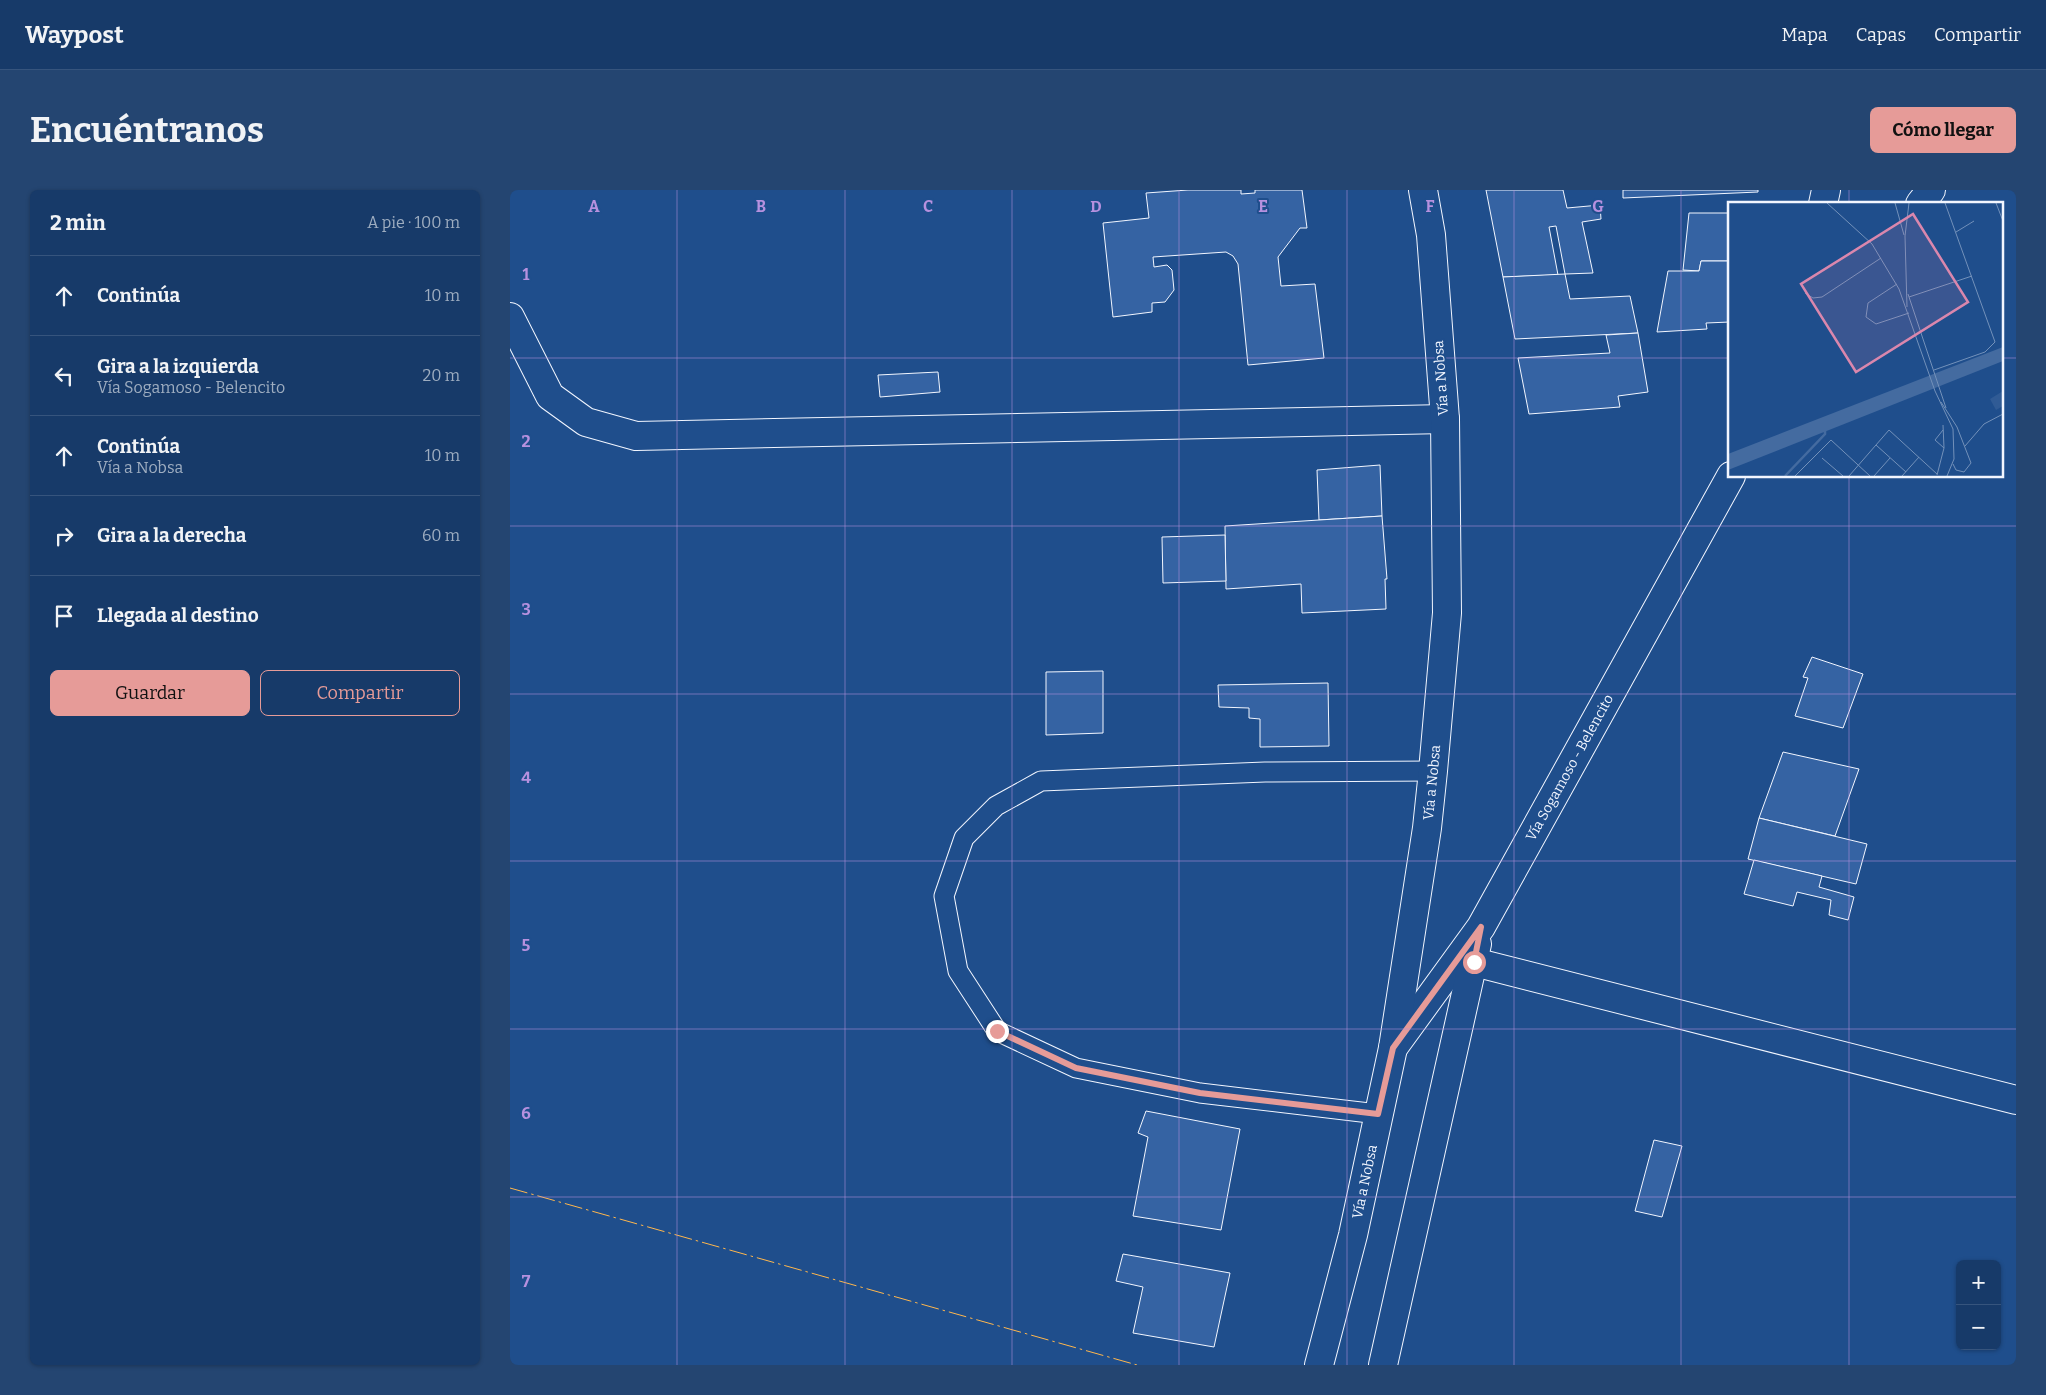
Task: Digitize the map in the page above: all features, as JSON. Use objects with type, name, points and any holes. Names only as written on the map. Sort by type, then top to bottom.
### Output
[{"type":"street","name":"Vía a Nobsa","points":[[1319,1365],[1353,1235],[1393,1048],[1428,828],[1446,613],[1445,419],[1431,235],[1423,190]]},
{"type":"street","points":[[1922,202],[1931,190]]},
{"type":"street","points":[[510,317],[550,396],[586,422],[636,436],[1445,419]]},
{"type":"street","name":"Vía Sogamoso - Belencito","points":[[1393,1048],[1481,927],[1730,478]]},
{"type":"street","points":[[1383,1365],[1481,927]]},
{"type":"street","points":[[1474,962],[2016,1100]]},
{"type":"lane","points":[[1378,1114],[1200,1093],[1076,1068],[997,1031],[958,971],[944,896],[964,838],[996,806],[1040,781],[1264,772],[1433,771]]},
{"type":"building","points":[[1188,190],[1241,190],[1241,194],[1255,193],[1255,190],[1302,190],[1307,228],[1300,228],[1278,257],[1281,286],[1315,284],[1324,358],[1248,365],[1238,264],[1233,256],[1226,252],[1153,257],[1154,267],[1167,265],[1172,270],[1174,290],[1165,302],[1152,303],[1152,312],[1113,317],[1103,223],[1149,218],[1146,193]]},
{"type":"building","points":[[1486,190],[1563,190],[1567,208],[1600,205],[1601,219],[1582,222],[1593,273],[1565,274],[1556,226],[1549,227],[1558,275],[1503,277]]},
{"type":"building","points":[[1623,190],[1758,190],[1758,192],[1623,198]]},
{"type":"building","points":[[1689,213],[1728,213],[1728,261],[1701,261],[1699,271],[1683,270]]},
{"type":"building","points":[[1701,261],[1728,261],[1728,322],[1706,323],[1707,329],[1657,332],[1668,271],[1699,271]]},
{"type":"building","points":[[1565,274],[1570,299],[1630,296],[1638,333],[1515,339],[1503,277]]},
{"type":"building","points":[[1638,333],[1648,392],[1618,396],[1620,407],[1529,414],[1518,358],[1610,353],[1606,335]]},
{"type":"building","points":[[938,372],[940,392],[880,397],[878,375]]},
{"type":"building","points":[[1380,465],[1382,516],[1319,520],[1317,470]]},
{"type":"building","points":[[1382,516],[1387,579],[1385,579],[1386,609],[1302,613],[1301,584],[1226,589],[1225,526]]},
{"type":"building","points":[[1225,535],[1226,581],[1163,583],[1162,537]]},
{"type":"building","points":[[1812,657],[1863,674],[1843,728],[1795,716],[1808,678],[1803,677]]},
{"type":"building","points":[[1103,671],[1103,733],[1046,735],[1046,672]]},
{"type":"building","points":[[1328,683],[1329,746],[1260,747],[1260,719],[1249,718],[1249,708],[1219,707],[1218,685]]},
{"type":"building","points":[[1783,752],[1859,769],[1835,836],[1759,818]]},
{"type":"building","points":[[1759,818],[1867,844],[1856,884],[1748,859]]},
{"type":"building","points":[[1754,860],[1822,876],[1819,887],[1854,897],[1848,920],[1829,915],[1831,900],[1797,892],[1793,906],[1744,894]]},
{"type":"building","points":[[1146,1111],[1240,1129],[1221,1230],[1133,1216],[1148,1137],[1138,1133]]},
{"type":"building","points":[[1654,1140],[1682,1146],[1662,1217],[1635,1211]]},
{"type":"building","points":[[1123,1254],[1230,1273],[1214,1347],[1133,1333],[1143,1287],[1116,1281]]},
{"type":"power","points":[[510,1188],[1137,1365]]},
{"type":"route","points":[[997,1031],[1076,1068],[1200,1093],[1378,1114],[1393,1048],[1481,927],[1474,962]]}]
